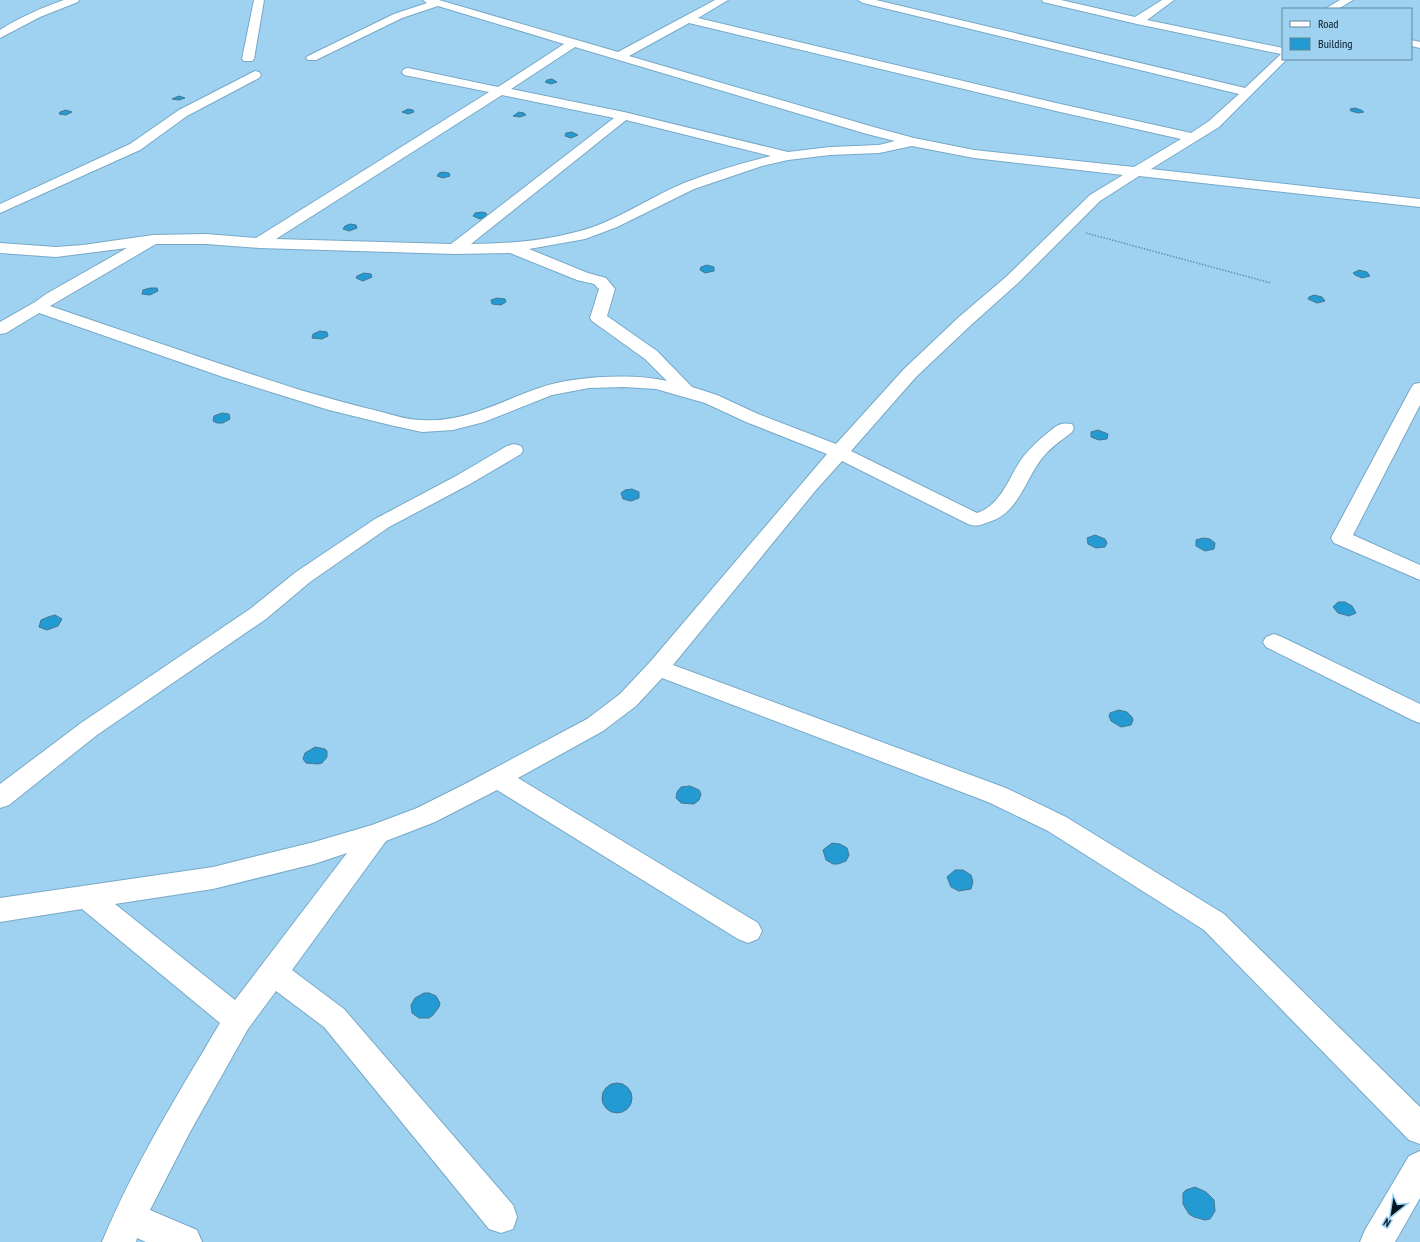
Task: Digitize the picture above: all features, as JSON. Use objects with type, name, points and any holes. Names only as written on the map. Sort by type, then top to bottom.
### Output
[{"type":"street","points":[[0,35],[12,25],[74,0]]},
{"type":"street","points":[[248,59],[255,30],[254,24],[259,0]]},
{"type":"street","points":[[620,56],[723,0]]},
{"type":"street","points":[[863,0],[1247,92]]},
{"type":"street","points":[[1047,0],[1137,21],[1282,51]]},
{"type":"street","points":[[1137,21],[1169,0]]},
{"type":"street","points":[[1332,8],[1348,0]]},
{"type":"street","points":[[312,58],[398,16],[433,1],[913,142],[974,154],[1420,203]]},
{"type":"street","points":[[687,19],[1056,107],[1192,137]]},
{"type":"street","points":[[259,243],[573,43]]},
{"type":"street","points":[[0,910],[213,878],[314,853],[377,834],[426,815],[595,725],[628,700],[658,668],[809,486],[910,373],[965,320],[1013,279],[1095,198],[1214,124],[1273,68],[1282,57]]},
{"type":"street","points":[[408,72],[624,116],[788,156]]},
{"type":"street","points":[[0,209],[135,147],[183,113],[255,75]]},
{"type":"street","points":[[455,249],[624,116]]},
{"type":"street","points":[[0,248],[56,252],[83,250],[153,240],[206,239],[259,243],[455,249],[510,248],[580,236],[612,224],[689,186],[758,163],[788,156],[830,151],[879,149],[913,142]]},
{"type":"street","points":[[0,328],[153,240]]},
{"type":"street","points":[[510,248],[600,281],[607,289],[598,318],[651,355],[686,391]]},
{"type":"street","points":[[40,306],[40,308],[45,311],[237,376],[335,406],[390,420],[422,426],[459,423],[478,418],[547,391],[589,384],[624,382],[656,384],[711,399],[752,418],[839,452],[975,520],[987,518],[1003,506],[1037,452],[1065,428]]},
{"type":"street","points":[[1420,388],[1341,538],[1420,573]]},
{"type":"street","points":[[0,798],[89,729],[258,614],[303,577],[382,523],[463,480],[514,450]]},
{"type":"street","points":[[1274,642],[1420,714]]},
{"type":"street","points":[[658,668],[997,795],[1057,824],[1214,922],[1420,1129]]},
{"type":"street","points":[[498,778],[748,931]]},
{"type":"street","points":[[185,1242],[124,1230],[179,1121],[238,1020],[377,834]]},
{"type":"street","points":[[87,897],[238,1020]]},
{"type":"street","points":[[273,972],[334,1018],[501,1217]]},
{"type":"street","points":[[1377,1242],[1420,1167]]},
{"type":"path","points":[[1065,228],[1157,251],[1271,283]]},
{"type":"building","points":[[552,79],[557,82],[551,84],[545,82],[547,80]]},
{"type":"building","points":[[179,96],[185,98],[179,100],[172,99]]},
{"type":"building","points":[[1355,108],[1364,112],[1358,113],[1351,111],[1350,109]]},
{"type":"building","points":[[408,109],[413,110],[414,112],[408,114],[402,112]]},
{"type":"building","points":[[66,110],[72,112],[66,115],[59,114],[60,112]]},
{"type":"building","points":[[519,112],[526,115],[520,117],[513,116]]},
{"type":"building","points":[[572,132],[578,135],[571,138],[565,136],[566,133]]},
{"type":"building","points":[[439,173],[449,173],[450,176],[443,178],[437,176]]},
{"type":"building","points":[[475,213],[486,213],[487,216],[480,219],[473,216]]},
{"type":"building","points":[[350,224],[356,225],[357,228],[349,231],[343,229],[345,226]]},
{"type":"building","points":[[707,265],[714,267],[714,271],[705,273],[700,270],[701,267]]},
{"type":"building","points":[[1359,270],[1367,272],[1370,276],[1362,278],[1353,273]]},
{"type":"building","points":[[364,273],[371,274],[372,277],[363,281],[356,278],[357,276]]},
{"type":"building","points":[[157,288],[158,291],[150,295],[142,294],[143,290]]},
{"type":"building","points":[[1314,295],[1322,297],[1325,301],[1317,303],[1308,299]]},
{"type":"building","points":[[497,298],[505,299],[506,302],[501,305],[492,304],[491,300]]},
{"type":"building","points":[[320,331],[327,332],[328,336],[322,339],[312,338],[313,334]]},
{"type":"building","points":[[222,413],[229,414],[230,419],[223,423],[213,421],[214,416]]},
{"type":"building","points":[[1098,430],[1108,434],[1107,439],[1099,440],[1091,437],[1091,432]]},
{"type":"building","points":[[632,489],[639,492],[639,498],[631,501],[623,499],[621,493],[625,490]]},
{"type":"building","points":[[1095,535],[1105,539],[1107,543],[1105,547],[1096,548],[1088,544],[1087,538]]},
{"type":"building","points":[[1203,538],[1210,539],[1215,543],[1214,549],[1205,551],[1196,546],[1196,540]]},
{"type":"building","points":[[1338,602],[1345,602],[1352,606],[1356,613],[1349,616],[1338,613],[1333,607]]},
{"type":"building","points":[[55,615],[62,619],[58,626],[47,630],[39,627],[41,620]]},
{"type":"building","points":[[1119,710],[1127,712],[1132,717],[1133,720],[1131,725],[1121,727],[1111,721],[1109,716],[1110,713]]},
{"type":"building","points":[[315,747],[325,749],[327,751],[327,757],[322,763],[306,763],[303,759],[305,753]]},
{"type":"building","points":[[690,786],[699,790],[701,794],[699,800],[694,804],[681,803],[676,798],[677,792],[681,787]]},
{"type":"building","points":[[832,843],[840,844],[847,848],[849,855],[846,861],[833,864],[826,860],[823,850]]},
{"type":"building","points":[[955,870],[963,870],[971,875],[973,882],[971,889],[959,891],[951,887],[947,877]]},
{"type":"building","points":[[424,993],[429,993],[436,996],[440,1003],[439,1007],[429,1018],[419,1018],[412,1013],[411,1005],[415,998]]},
{"type":"building","points":[[617,1083],[623,1084],[631,1092],[631,1104],[623,1112],[617,1113],[611,1112],[603,1104],[602,1098],[603,1092],[611,1084]]},
{"type":"building","points":[[1195,1187],[1206,1192],[1214,1200],[1215,1211],[1210,1219],[1205,1220],[1194,1217],[1189,1214],[1183,1204],[1183,1193],[1186,1190]]}]
